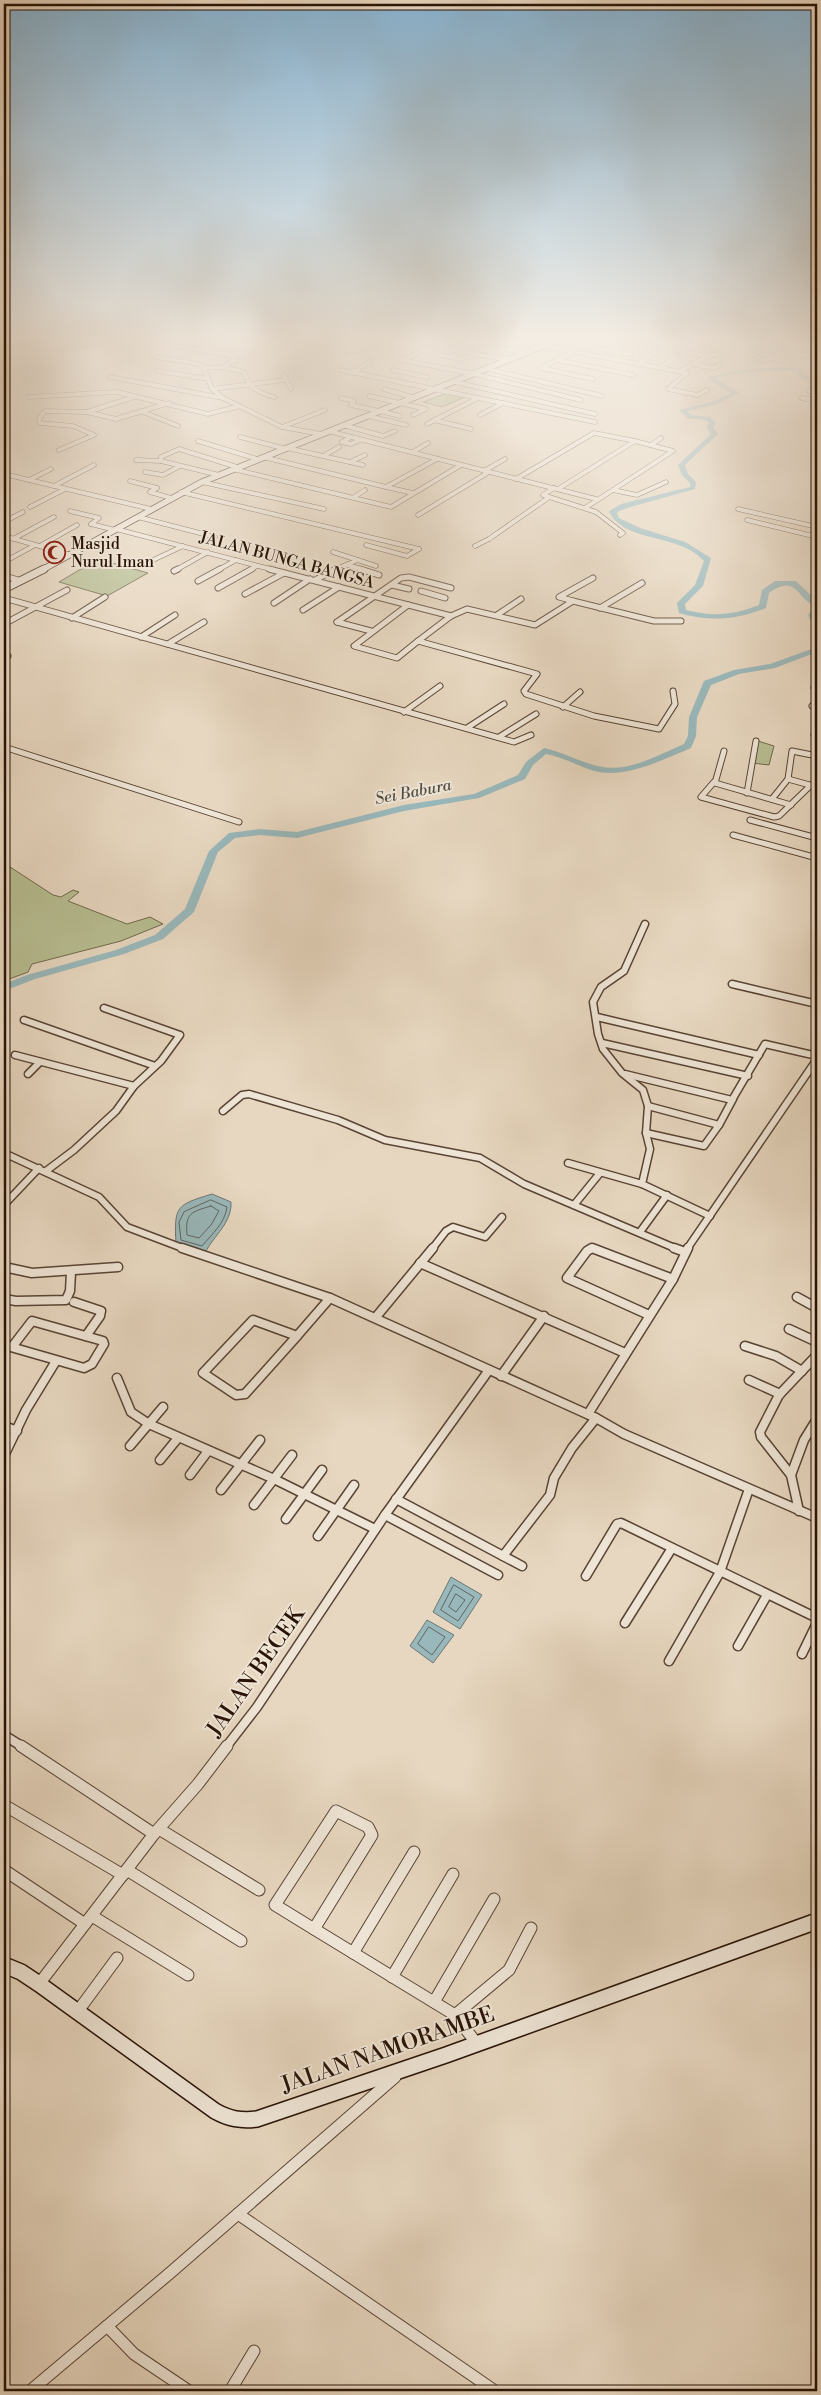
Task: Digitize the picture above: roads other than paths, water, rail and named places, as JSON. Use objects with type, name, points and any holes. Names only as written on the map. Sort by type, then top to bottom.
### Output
[{"type":"main road","points":[[4,589],[70,555],[181,492],[271,454]]},
{"type":"main road","name":"JALAN NAMORAMBE","points":[[4,1965],[21,1972],[39,1984],[215,2111],[232,2120],[257,2120],[477,2044],[817,1921]]},
{"type":"street","points":[[161,461],[161,457],[168,454]]},
{"type":"street","points":[[193,454],[235,468],[391,507]]},
{"type":"street","points":[[245,454],[413,493]]},
{"type":"street","points":[[313,454],[363,466]]},
{"type":"street","points":[[323,456],[327,454]]},
{"type":"street","points":[[419,454],[596,499]]},
{"type":"street","points":[[516,478],[558,454]]},
{"type":"street","points":[[614,454],[544,495],[548,498],[596,512],[623,533],[620,535]]},
{"type":"street","points":[[585,508],[596,499],[670,454]]},
{"type":"street","points":[[350,462],[365,455]]},
{"type":"street","points":[[386,487],[437,459]]},
{"type":"street","points":[[484,471],[505,459]]},
{"type":"street","points":[[136,460],[161,461],[219,475]]},
{"type":"street","points":[[54,486],[94,465]]},
{"type":"street","points":[[384,512],[461,465]]},
{"type":"street","points":[[144,472],[163,475],[180,466]]},
{"type":"street","points":[[29,480],[51,469]]},
{"type":"street","points":[[418,515],[489,472]]},
{"type":"street","points":[[4,474],[151,509]]},
{"type":"street","points":[[130,481],[157,488],[150,492],[171,498]]},
{"type":"street","points":[[202,482],[324,509]]},
{"type":"street","points":[[613,490],[637,495],[666,482]]},
{"type":"street","points":[[30,507],[66,489]]},
{"type":"street","points":[[354,498],[365,490]]},
{"type":"street","points":[[181,492],[420,549],[409,556],[366,545]]},
{"type":"street","points":[[475,546],[489,539],[548,498]]},
{"type":"street","points":[[738,509],[817,527]]},
{"type":"street","name":"JALAN BUNGA BANGSA","points":[[70,511],[98,518],[91,524],[208,552],[450,616]]},
{"type":"street","points":[[4,522],[23,512]]},
{"type":"street","points":[[4,542],[54,517]]},
{"type":"street","points":[[138,517],[215,537]]},
{"type":"street","points":[[762,524],[771,517]]},
{"type":"street","points":[[746,520],[817,537]]},
{"type":"street","points":[[4,562],[77,525]]},
{"type":"street","points":[[4,536],[70,555]]},
{"type":"street","points":[[151,561],[183,546]]},
{"type":"street","points":[[174,571],[208,552]]},
{"type":"street","points":[[333,552],[376,566]]},
{"type":"street","points":[[198,581],[236,560]]},
{"type":"street","points":[[274,603],[313,580],[358,560]]},
{"type":"street","points":[[348,565],[379,574]]},
{"type":"street","points":[[218,588],[257,566]]},
{"type":"street","points":[[245,594],[284,573]]},
{"type":"street","points":[[5,576],[21,581]]},
{"type":"street","points":[[372,631],[337,622],[405,577],[451,588]]},
{"type":"street","points":[[593,578],[559,597],[654,621],[681,620]]},
{"type":"street","points":[[600,608],[642,583]]},
{"type":"street","points":[[416,595],[432,584]]},
{"type":"street","points":[[392,585],[409,589]]},
{"type":"street","points":[[303,610],[339,587]]},
{"type":"street","points":[[4,624],[67,590]]},
{"type":"street","points":[[421,591],[445,598]]},
{"type":"street","points":[[72,618],[105,597]]},
{"type":"street","points":[[4,598],[499,738],[515,742],[531,735]]},
{"type":"street","points":[[496,616],[521,599]]},
{"type":"street","points":[[408,605],[354,646],[397,658],[450,616],[467,609],[535,625],[573,601]]},
{"type":"street","points":[[141,637],[175,615]]},
{"type":"street","points":[[168,644],[204,622]]},
{"type":"street","points":[[418,641],[537,674],[524,691],[524,694],[564,708],[611,720],[659,729],[675,704],[673,691]]},
{"type":"street","points":[[404,712],[440,686]]},
{"type":"street","points":[[817,686],[814,688],[817,691]]},
{"type":"street","points":[[564,708],[580,692]]},
{"type":"street","points":[[812,706],[817,701]]},
{"type":"street","points":[[467,728],[504,704]]},
{"type":"street","points":[[499,738],[536,714]]},
{"type":"street","points":[[747,793],[756,741]]},
{"type":"street","points":[[4,747],[239,822]]},
{"type":"street","points":[[724,751],[714,782],[701,797],[774,817],[780,816],[815,786],[817,782]]},
{"type":"street","points":[[772,799],[788,779],[792,751],[817,756]]},
{"type":"street","points":[[788,779],[815,786]]},
{"type":"street","points":[[714,782],[791,805]]},
{"type":"street","points":[[750,820],[817,838]]},
{"type":"street","points":[[733,835],[817,858]]},
{"type":"street","points":[[642,1184],[650,1149],[646,1133],[648,1106],[643,1090],[622,1073],[607,1054],[598,1034],[597,1017],[593,1007],[595,996],[601,987],[624,971],[645,924]]},
{"type":"street","points":[[732,984],[817,1004]]},
{"type":"street","points":[[4,1205],[42,1170],[74,1150],[116,1111],[134,1086],[161,1061],[179,1034],[104,1008]]},
{"type":"street","points":[[597,1017],[759,1055]]},
{"type":"street","points":[[24,1020],[155,1066]]},
{"type":"street","points":[[602,1044],[748,1076]]},
{"type":"street","points":[[503,1556],[550,1495],[554,1478],[592,1416],[625,1353],[673,1279],[685,1252],[817,1058],[765,1044],[719,1125],[704,1146],[646,1133]]},
{"type":"street","points":[[15,1055],[134,1086]]},
{"type":"street","points":[[28,1074],[40,1062]]},
{"type":"street","points":[[622,1073],[733,1099]]},
{"type":"street","points":[[223,1111],[242,1094],[249,1094],[338,1120],[385,1140],[480,1158],[520,1182],[685,1252]]},
{"type":"street","points":[[648,1106],[719,1125]]},
{"type":"street","points":[[4,1153],[99,1197],[127,1227],[210,1258],[330,1298],[592,1416],[624,1434],[817,1518]]},
{"type":"street","points":[[568,1163],[642,1184],[710,1216]]},
{"type":"street","points":[[574,1205],[600,1173]]},
{"type":"street","points":[[640,1232],[667,1196]]},
{"type":"street","points":[[376,1318],[449,1228],[456,1228],[485,1237],[502,1217]]},
{"type":"street","points":[[649,1315],[568,1280],[567,1277],[587,1251],[592,1248],[673,1279]]},
{"type":"street","points":[[420,1263],[625,1353]]},
{"type":"street","points":[[4,1267],[32,1274],[118,1267]]},
{"type":"street","points":[[4,1299],[16,1301],[66,1300],[70,1291],[70,1272]]},
{"type":"street","points":[[797,1297],[817,1308]]},
{"type":"street","points":[[298,1336],[252,1320],[203,1373],[236,1395],[241,1396],[245,1394],[298,1336],[330,1298]]},
{"type":"street","points":[[74,1302],[101,1311],[86,1336]]},
{"type":"street","points":[[501,1376],[544,1316]]},
{"type":"street","points":[[32,1321],[86,1336],[103,1341],[104,1344],[89,1367],[84,1368],[8,1346],[32,1321]]},
{"type":"street","points":[[789,1330],[817,1342]]},
{"type":"street","points":[[745,1346],[776,1356],[802,1371]]},
{"type":"street","points":[[799,1511],[790,1475],[760,1435],[780,1394],[817,1355]]},
{"type":"street","points":[[4,1456],[26,1410],[56,1361]]},
{"type":"street","name":"JALAN BECEK","points":[[39,1984],[156,1831],[198,1784],[257,1707],[375,1529],[489,1370]]},
{"type":"street","points":[[117,1378],[131,1412],[148,1424],[274,1479],[375,1529]]},
{"type":"street","points":[[749,1380],[780,1394]]},
{"type":"street","points":[[130,1446],[163,1407]]},
{"type":"street","points":[[790,1475],[804,1440],[817,1419]]},
{"type":"street","points":[[4,1426],[17,1431]]},
{"type":"street","points":[[160,1460],[178,1438]]},
{"type":"street","points":[[221,1490],[260,1440]]},
{"type":"street","points":[[190,1475],[208,1451]]},
{"type":"street","points":[[254,1505],[292,1455]]},
{"type":"street","points":[[286,1519],[322,1470]]},
{"type":"street","points":[[318,1536],[354,1485]]},
{"type":"street","points":[[669,1661],[720,1572],[749,1488]]},
{"type":"street","points":[[396,1499],[522,1566]]},
{"type":"street","points":[[385,1515],[498,1575]]},
{"type":"street","points":[[586,1576],[618,1523],[817,1618]]},
{"type":"street","points":[[625,1623],[672,1548]]},
{"type":"street","points":[[738,1646],[767,1595]]},
{"type":"street","points":[[802,1654],[817,1623]]},
{"type":"street","points":[[7,1737],[156,1831],[259,1890]]},
{"type":"street","points":[[4,1805],[125,1872],[240,1941]]},
{"type":"street","points":[[314,1929],[371,1840],[372,1831],[368,1827],[336,1811],[275,1905],[314,1929],[392,1977],[455,2015],[477,2044]]},
{"type":"street","points":[[353,1953],[414,1852]]},
{"type":"street","points":[[4,1870],[88,1920],[188,1974]]},
{"type":"street","points":[[392,1977],[453,1874]]},
{"type":"street","points":[[434,2002],[494,1899]]},
{"type":"street","points":[[455,2015],[509,1970],[531,1928]]},
{"type":"street","points":[[78,2012],[117,1958]]},
{"type":"street","points":[[31,2391],[405,2068]]},
{"type":"street","points":[[238,2214],[495,2391]]},
{"type":"street","points":[[108,2326],[134,2354],[189,2391]]},
{"type":"street","points":[[230,2391],[254,2351]]},
{"type":"water","points":[[212,1194],[231,1202],[231,1209],[226,1223],[205,1253],[176,1244],[176,1222],[180,1209],[191,1201]]},
{"type":"water","points":[[451,1577],[482,1595],[460,1629],[433,1612]]},
{"type":"water","points":[[427,1620],[454,1635],[433,1663],[410,1646]]},
{"type":"waterway","name":"Sei Babura","points":[[693,454],[681,465],[685,475],[693,482],[693,488],[624,506],[613,511],[616,519],[637,530],[683,543],[708,560],[699,586],[681,603],[682,611],[713,617],[743,614],[763,606],[765,592],[778,583],[793,583],[817,605]]},
{"type":"waterway","name":"Sei Babura","points":[[817,610],[812,615],[817,625]]},
{"type":"waterway","name":"Sei Babura","points":[[4,988],[31,977],[120,952],[159,937],[190,910],[214,851],[232,835],[260,832],[297,835],[404,808],[476,796],[522,777],[529,764],[544,751],[588,766],[611,771],[646,763],[688,746],[692,736],[693,717],[707,683],[737,672],[772,666],[817,649]]},
{"type":"place","name":"Masjid Nurul Iman","points":[[55,553]]}]
